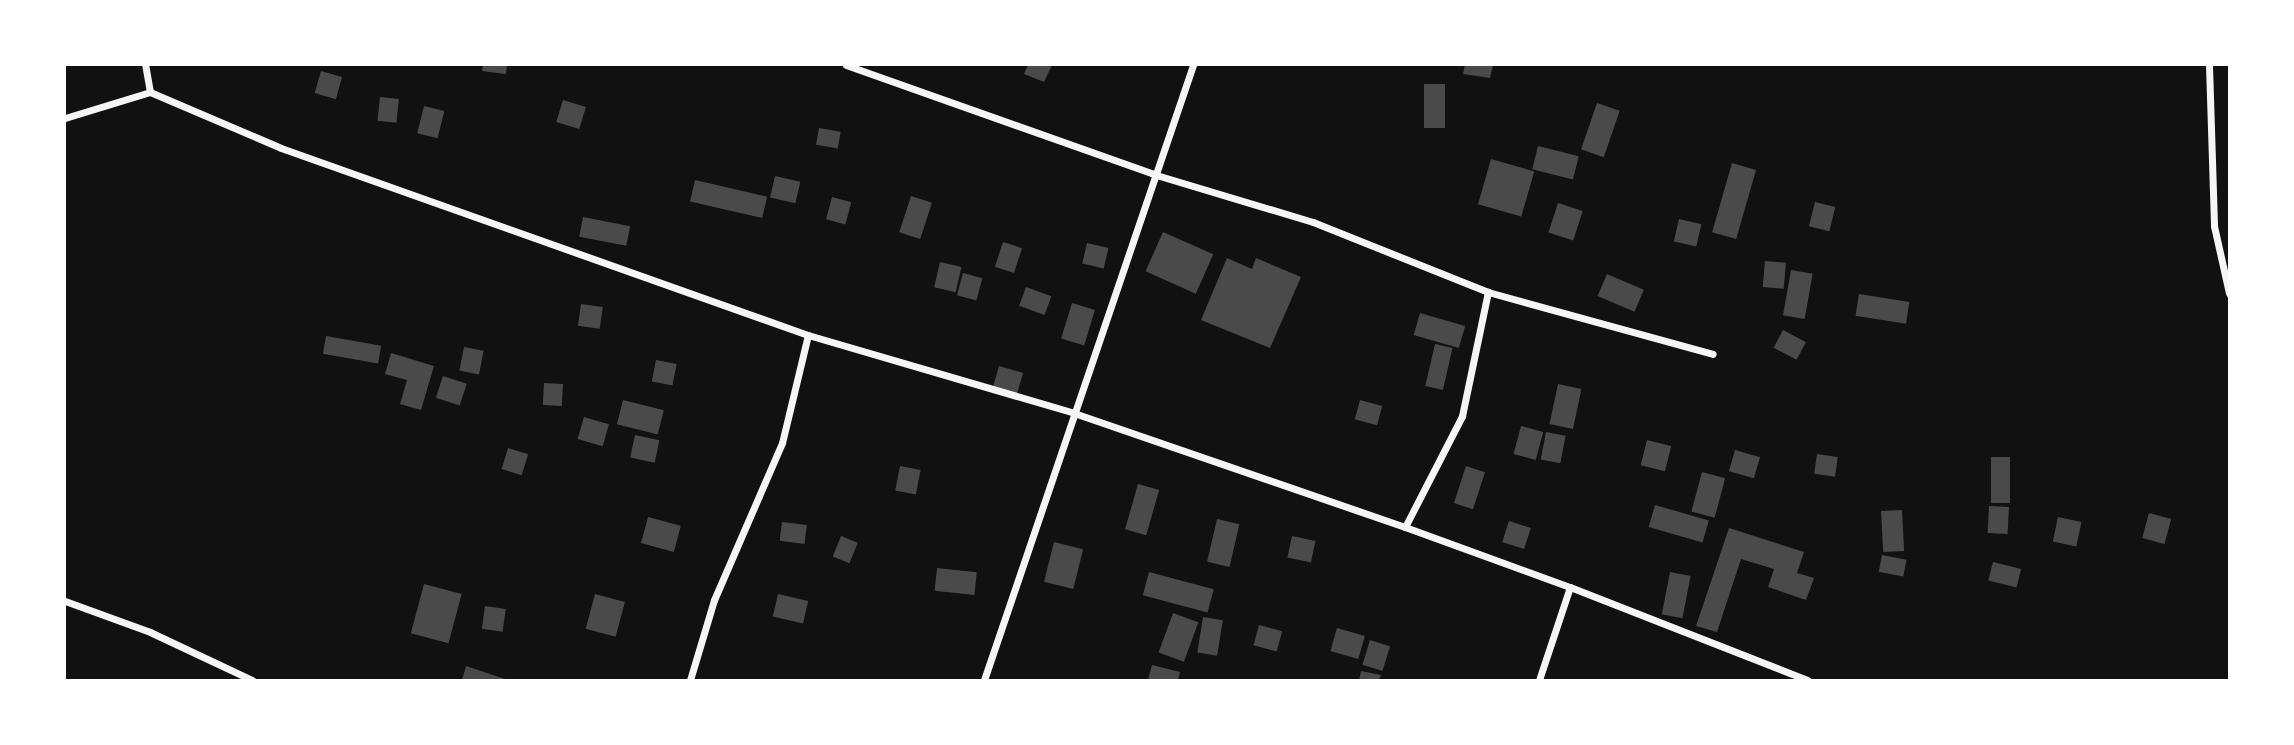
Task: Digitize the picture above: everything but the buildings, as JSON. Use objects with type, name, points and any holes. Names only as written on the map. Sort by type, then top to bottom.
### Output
[{"type":"street","points":[[145,65],[150,92]]},
{"type":"street","points":[[846,65],[1153,174],[1313,222],[1488,292],[1713,354]]},
{"type":"street","points":[[984,680],[1153,174],[1193,65]]},
{"type":"street","points":[[2209,65],[2214,226],[2229,293]]},
{"type":"street","points":[[65,118],[150,92],[281,148],[808,335],[1074,413],[1405,527],[1570,587],[1807,680]]},
{"type":"street","points":[[1405,527],[1462,416],[1488,292]]},
{"type":"street","points":[[690,680],[714,600],[782,443],[808,335]]},
{"type":"street","points":[[1539,680],[1570,587]]},
{"type":"street","points":[[65,601],[150,632],[253,680]]}]
